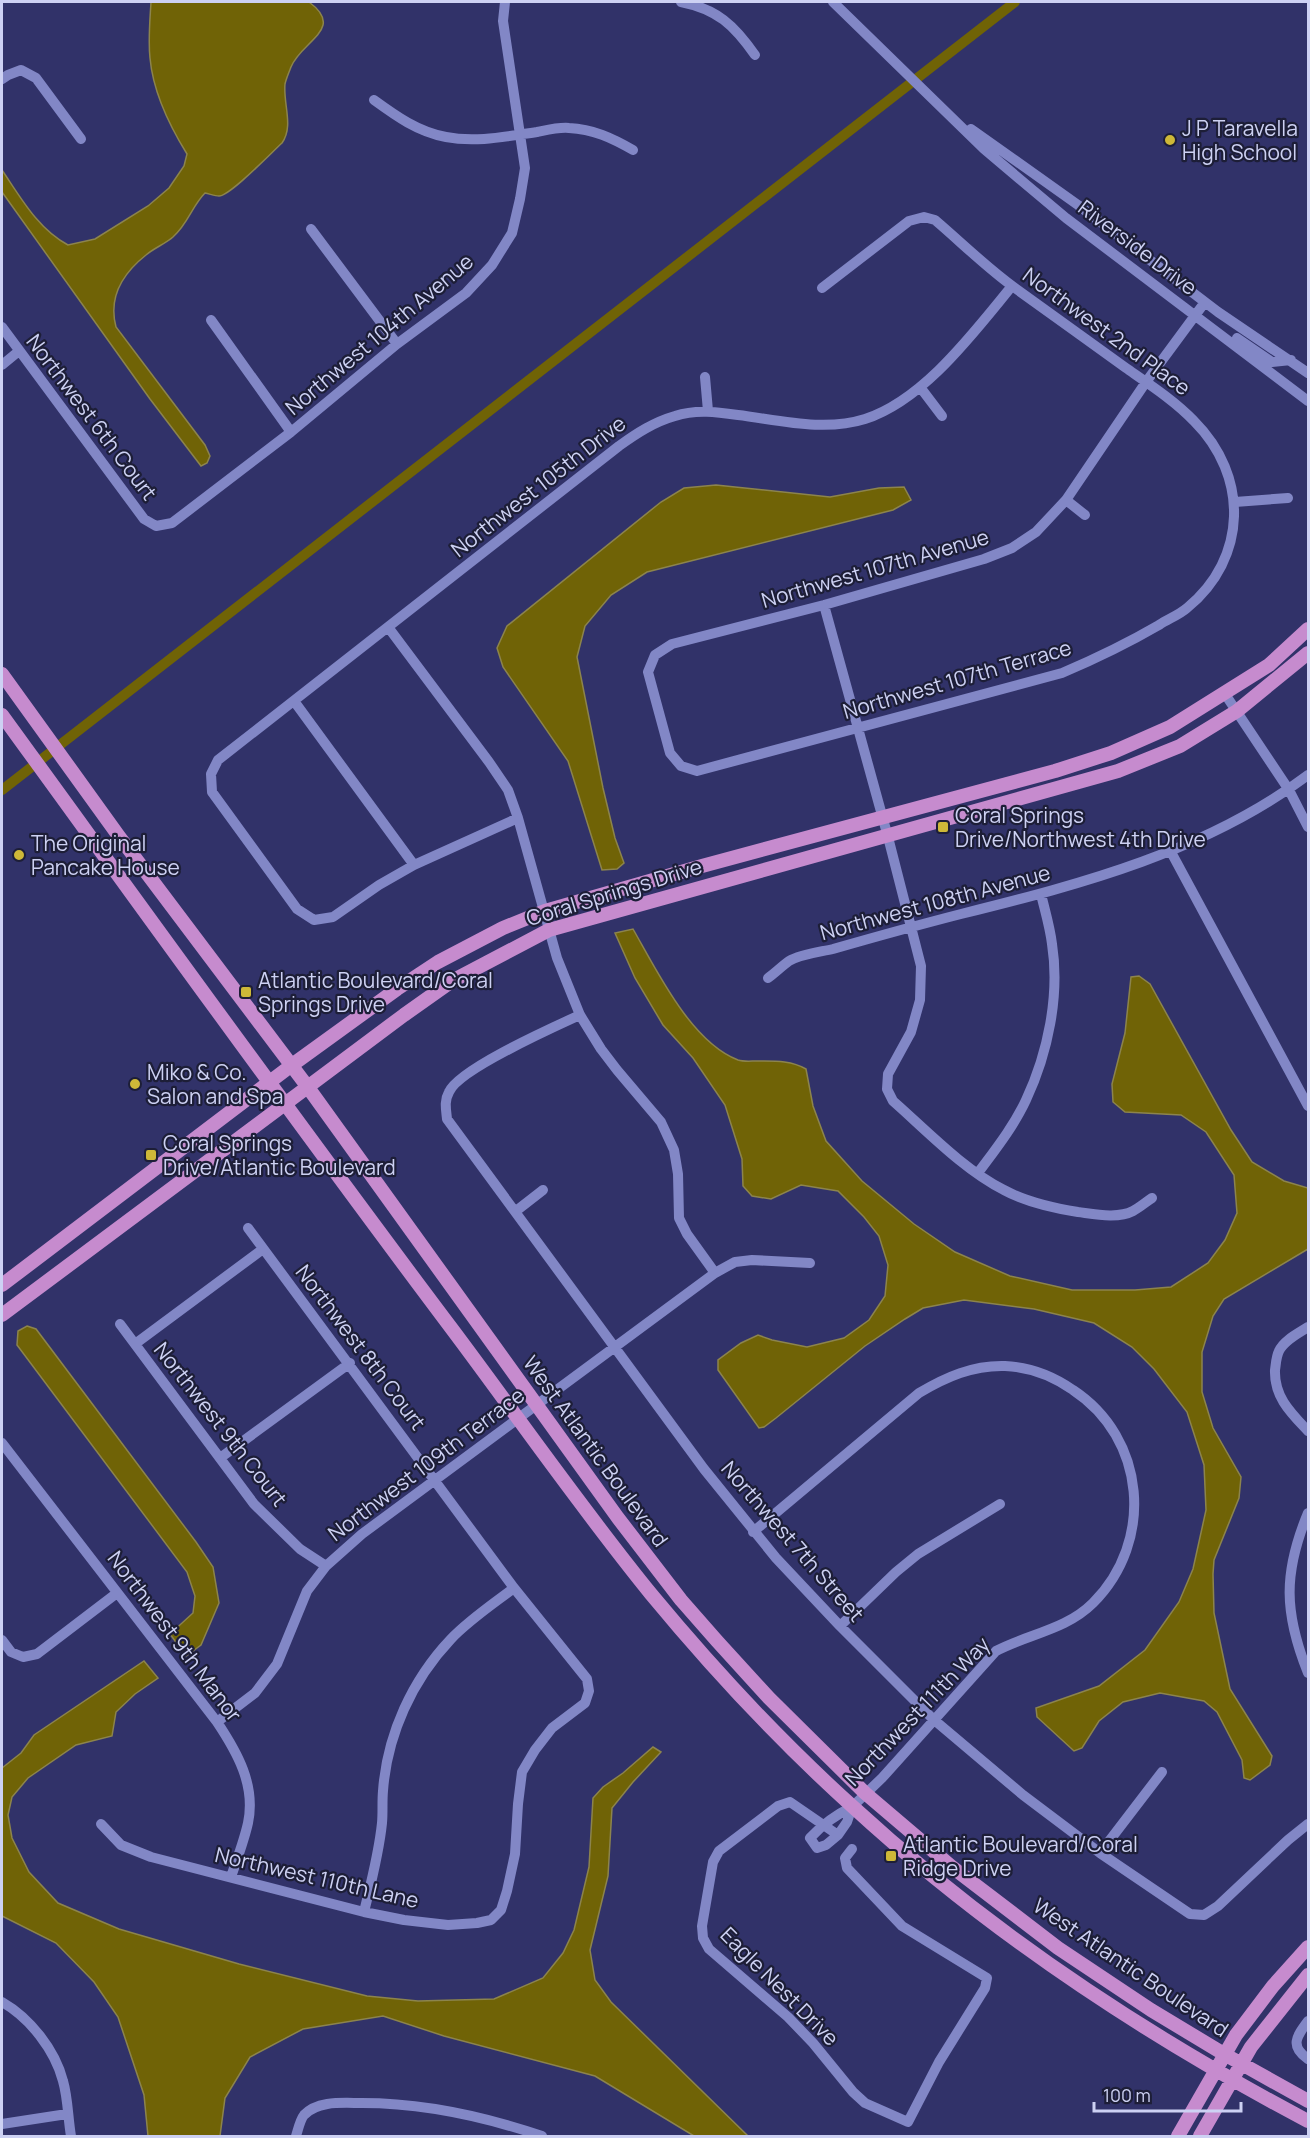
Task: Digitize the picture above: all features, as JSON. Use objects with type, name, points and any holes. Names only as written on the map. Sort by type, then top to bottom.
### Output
[{"type":"main road","name":"Coral Springs Drive","points":[[2,1285],[269,1082],[397,989],[438,962],[503,928],[545,911],[702,866],[1055,771],[1111,753],[1170,727],[1225,694],[1269,665],[1308,629]]},
{"type":"main road","name":"Coral Springs Drive","points":[[2,1315],[452,981],[549,930],[1118,771],[1180,746],[1238,711],[1308,653]]},
{"type":"main road","name":"West Atlantic Boulevard","points":[[2,674],[125,845],[308,1086],[618,1518],[681,1600],[769,1698],[865,1793],[952,1867],[1058,1948],[1151,2010],[1224,2054],[1308,2100]]},
{"type":"main road","name":"West Atlantic Boulevard","points":[[2,715],[284,1104],[518,1418],[620,1554],[712,1666],[852,1807],[933,1876],[1037,1956],[1108,2004],[1215,2070],[1308,2121]]},
{"type":"main road","points":[[1178,2136],[1224,2054],[1273,1986],[1308,1947]]},
{"type":"main road","points":[[1200,2136],[1241,2063],[1308,1975]]},
{"type":"street","name":"Northwest 104th Avenue","points":[[156,526],[172,523],[291,432],[397,344],[466,293],[492,265],[512,233],[525,168],[503,21],[505,2]]},
{"type":"street","points":[[681,2],[709,10],[726,21],[739,32],[755,55]]},
{"type":"street","name":"Riverside Drive","points":[[833,2],[984,149],[1066,218],[1308,401]]},
{"type":"street","points":[[2,80],[21,70],[36,78],[81,139]]},
{"type":"street","points":[[374,100],[396,116],[422,130],[447,137],[475,140],[566,127],[586,129],[609,136],[633,150]]},
{"type":"street","name":"Riverside Drive","points":[[951,116],[1078,205],[1205,302],[1308,373]]},
{"type":"street","name":"Northwest 2nd Place","points":[[822,288],[909,221],[924,217],[936,220],[1012,286],[1146,382],[1194,420],[1216,446],[1228,471],[1235,502]]},
{"type":"street","points":[[311,230],[397,344]]},
{"type":"street","name":"Northwest 105th Drive","points":[[414,865],[379,885],[333,917],[314,920],[297,909],[212,792],[211,774],[218,760],[619,446],[647,427],[676,415],[708,411],[808,424],[837,425],[866,419],[895,404],[920,387],[951,359],[1012,286]]},
{"type":"street","name":"Northwest 107th Avenue","points":[[681,766],[670,753],[648,672],[654,655],[672,644],[824,605],[984,559],[1012,548],[1036,531],[1066,500],[1146,382],[1205,302]]},
{"type":"street","points":[[211,320],[291,432]]},
{"type":"street","name":"Northwest 6th Court","points":[[2,327],[144,519],[156,526]]},
{"type":"street","points":[[1212,327],[1226,330],[1272,362],[1291,360]]},
{"type":"street","points":[[2,365],[20,351]]},
{"type":"street","points":[[705,377],[708,411]]},
{"type":"street","points":[[920,387],[942,416]]},
{"type":"street","points":[[1235,502],[1288,498]]},
{"type":"street","points":[[1066,500],[1085,514]]},
{"type":"street","name":"Northwest 107th Terrace","points":[[681,766],[697,771],[857,729],[1062,673],[1107,654],[1186,609],[1208,586],[1225,561],[1233,532],[1235,502]]},
{"type":"street","points":[[824,605],[921,966],[920,1000],[911,1032],[888,1074],[887,1089],[893,1101],[957,1158],[1003,1190],[1034,1202],[1065,1210],[1119,1215],[1132,1212],[1152,1198]]},
{"type":"street","points":[[388,627],[508,790],[519,818],[557,958],[580,1015],[612,1063],[661,1122],[674,1150],[679,1218],[687,1234],[715,1273]]},
{"type":"street","points":[[1225,694],[1288,790],[1308,827]]},
{"type":"street","points":[[294,701],[414,865],[519,818]]},
{"type":"street","name":"Northwest 108th Avenue","points":[[768,978],[791,960],[1041,894],[1112,873],[1171,852],[1227,825],[1288,790],[1308,775]]},
{"type":"street","points":[[1171,852],[1308,1106]]},
{"type":"street","points":[[978,1173],[1026,1101],[1041,1063],[1051,1017],[1054,979],[1053,944],[1041,894]]},
{"type":"street","name":"Northwest 7th Street","points":[[580,1015],[535,1036],[460,1079],[449,1090],[445,1103],[447,1119],[614,1348],[753,1532],[840,1626],[933,1719],[1023,1796],[1100,1853],[1190,1914],[1204,1915],[1218,1906],[1288,1839],[1308,1824]]},
{"type":"street","points":[[516,1211],[543,1190]]},
{"type":"street","name":"Northwest 8th Court","points":[[248,1228],[350,1363],[514,1588],[587,1679],[589,1692]]},
{"type":"street","points":[[135,1344],[263,1249]]},
{"type":"street","name":"Northwest 109th Terrace","points":[[217,1722],[255,1693],[277,1664],[307,1591],[326,1566],[362,1534],[715,1273],[735,1262],[752,1260],[810,1263]]},
{"type":"street","name":"Northwest 9th Court","points":[[120,1324],[254,1504],[300,1549],[326,1566]]},
{"type":"street","points":[[1308,1327],[1279,1350],[1275,1377],[1277,1393],[1286,1408],[1308,1431]]},
{"type":"street","points":[[220,1458],[350,1363]]},
{"type":"street","name":"Northwest 111th Way","points":[[753,1532],[919,1393],[944,1378],[972,1369],[1005,1366],[1031,1370],[1060,1381],[1085,1398],[1106,1419],[1121,1443],[1130,1469],[1135,1498],[1133,1526],[1124,1558],[1109,1583],[1094,1602],[1074,1619],[1018,1640],[996,1651],[882,1778],[852,1807]]},
{"type":"street","name":"Northwest 9th Manor","points":[[2,1443],[217,1722],[235,1749],[246,1776],[249,1822],[231,1877]]},
{"type":"street","points":[[840,1626],[918,1554],[1000,1504]]},
{"type":"street","points":[[1308,1513],[1296,1543],[1290,1576],[1291,1616],[1297,1643],[1308,1673]]},
{"type":"street","points":[[363,1912],[377,1856],[388,1760],[395,1730],[409,1698],[427,1668],[452,1638],[514,1588]]},
{"type":"street","points":[[2,1640],[11,1652],[23,1657],[37,1654],[117,1593]]},
{"type":"street","name":"Northwest 110th Lane","points":[[101,1824],[121,1845],[152,1857],[363,1912],[448,1925],[490,1920],[501,1910],[515,1854],[522,1772],[552,1728],[585,1703],[589,1692]]},
{"type":"street","points":[[1100,1853],[1162,1772]]},
{"type":"street","name":"Eagle Nest Drive","points":[[838,1835],[790,1802],[778,1806],[719,1851],[713,1862],[702,1926],[703,1938],[709,1949],[798,2027],[865,2103],[908,2122],[939,2062],[985,1988],[987,1978],[897,1920],[847,1868],[845,1858],[852,1849]]},
{"type":"street","points":[[852,1807],[847,1822],[838,1835],[826,1845],[817,1848],[810,1838],[823,1824],[852,1807]]},
{"type":"street","points":[[2,2002],[14,2009],[33,2028],[50,2051],[63,2081],[71,2136]]},
{"type":"street","points":[[1308,2021],[1296,2039],[1297,2048],[1308,2059]]},
{"type":"street","points":[[296,2136],[304,2115],[322,2104],[390,2103],[439,2108],[499,2122],[542,2136]]},
{"type":"street","points":[[2,2124],[67,2114]]},
{"type":"shaded area","points":[[151,2],[309,2],[319,11],[323,20],[318,35],[296,58],[285,84],[287,129],[282,143],[232,189],[219,196],[205,193],[178,232],[137,262],[130,270],[116,296],[114,316],[116,327],[205,445],[210,456],[207,463],[201,466],[150,399],[2,192],[2,170],[39,222],[68,245],[95,239],[148,206],[169,188],[184,166],[187,154],[168,120],[158,96],[152,71],[149,51]]},
{"type":"shaded area","points":[[716,485],[830,497],[879,488],[904,487],[911,500],[893,510],[647,572],[611,595],[585,626],[577,657],[603,788],[615,838],[624,863],[617,869],[602,870],[568,761],[503,667],[497,648],[507,626],[661,502],[684,488]]},
{"type":"shaded area","points":[[633,929],[677,1004],[705,1038],[721,1051],[738,1060],[782,1062],[806,1069],[813,1106],[826,1141],[862,1181],[914,1224],[955,1252],[1010,1276],[1072,1290],[1135,1290],[1171,1287],[1208,1263],[1225,1240],[1237,1213],[1234,1175],[1206,1132],[1181,1115],[1125,1112],[1113,1102],[1112,1084],[1125,1033],[1131,977],[1139,976],[1150,984],[1231,1130],[1252,1162],[1284,1181],[1308,1188],[1308,1249],[1224,1299],[1213,1316],[1202,1352],[1202,1392],[1213,1428],[1241,1477],[1239,1498],[1214,1560],[1214,1613],[1230,1689],[1272,1756],[1270,1765],[1250,1780],[1244,1778],[1242,1760],[1217,1712],[1204,1701],[1160,1693],[1123,1702],[1099,1721],[1082,1748],[1074,1751],[1037,1717],[1036,1708],[1099,1686],[1145,1650],[1179,1602],[1193,1569],[1206,1510],[1204,1465],[1187,1412],[1154,1369],[1132,1347],[1094,1323],[1034,1309],[964,1300],[923,1308],[865,1346],[776,1418],[759,1428],[718,1370],[718,1360],[741,1343],[758,1335],[807,1347],[844,1338],[869,1320],[885,1296],[888,1265],[879,1236],[838,1191],[801,1185],[771,1199],[752,1196],[743,1186],[742,1159],[725,1105],[693,1058],[663,1025],[635,978],[615,933]]},
{"type":"shaded area","points":[[27,1326],[36,1329],[213,1567],[219,1603],[201,1645],[186,1656],[170,1634],[193,1613],[195,1596],[187,1572],[17,1345],[18,1331]]},
{"type":"shaded area","points":[[144,1661],[158,1678],[135,1694],[116,1712],[112,1736],[76,1745],[28,1778],[12,1797],[8,1815],[12,1838],[29,1872],[58,1903],[119,1929],[239,1964],[367,1996],[418,2001],[494,1999],[543,1978],[563,1953],[574,1930],[589,1867],[593,1798],[603,1787],[653,1747],[661,1752],[612,1808],[608,1876],[590,1950],[595,1980],[611,2002],[748,2136],[694,2136],[595,2076],[444,2036],[383,2016],[303,2029],[250,2057],[225,2098],[220,2136],[148,2136],[144,2095],[118,2017],[94,1982],[56,1943],[2,1916],[2,1768],[21,1753],[34,1735]]},
{"type":"waterway","points":[[2,790],[1015,2]]},
{"type":"place","name":"J P Taravella High School","points":[[1170,140]]},
{"type":"place","name":"Coral Springs Drive/Northwest 4th Drive","points":[[943,827]]},
{"type":"place","name":"The Original Pancake House","points":[[19,855]]},
{"type":"place","name":"Atlantic Boulevard/Coral Springs Drive","points":[[246,992]]},
{"type":"place","name":"Miko & Co. Salon and Spa","points":[[135,1084]]},
{"type":"place","name":"Coral Springs Drive/Atlantic Boulevard","points":[[151,1155]]},
{"type":"place","name":"Atlantic Boulevard/Coral Ridge Drive","points":[[891,1856]]}]
